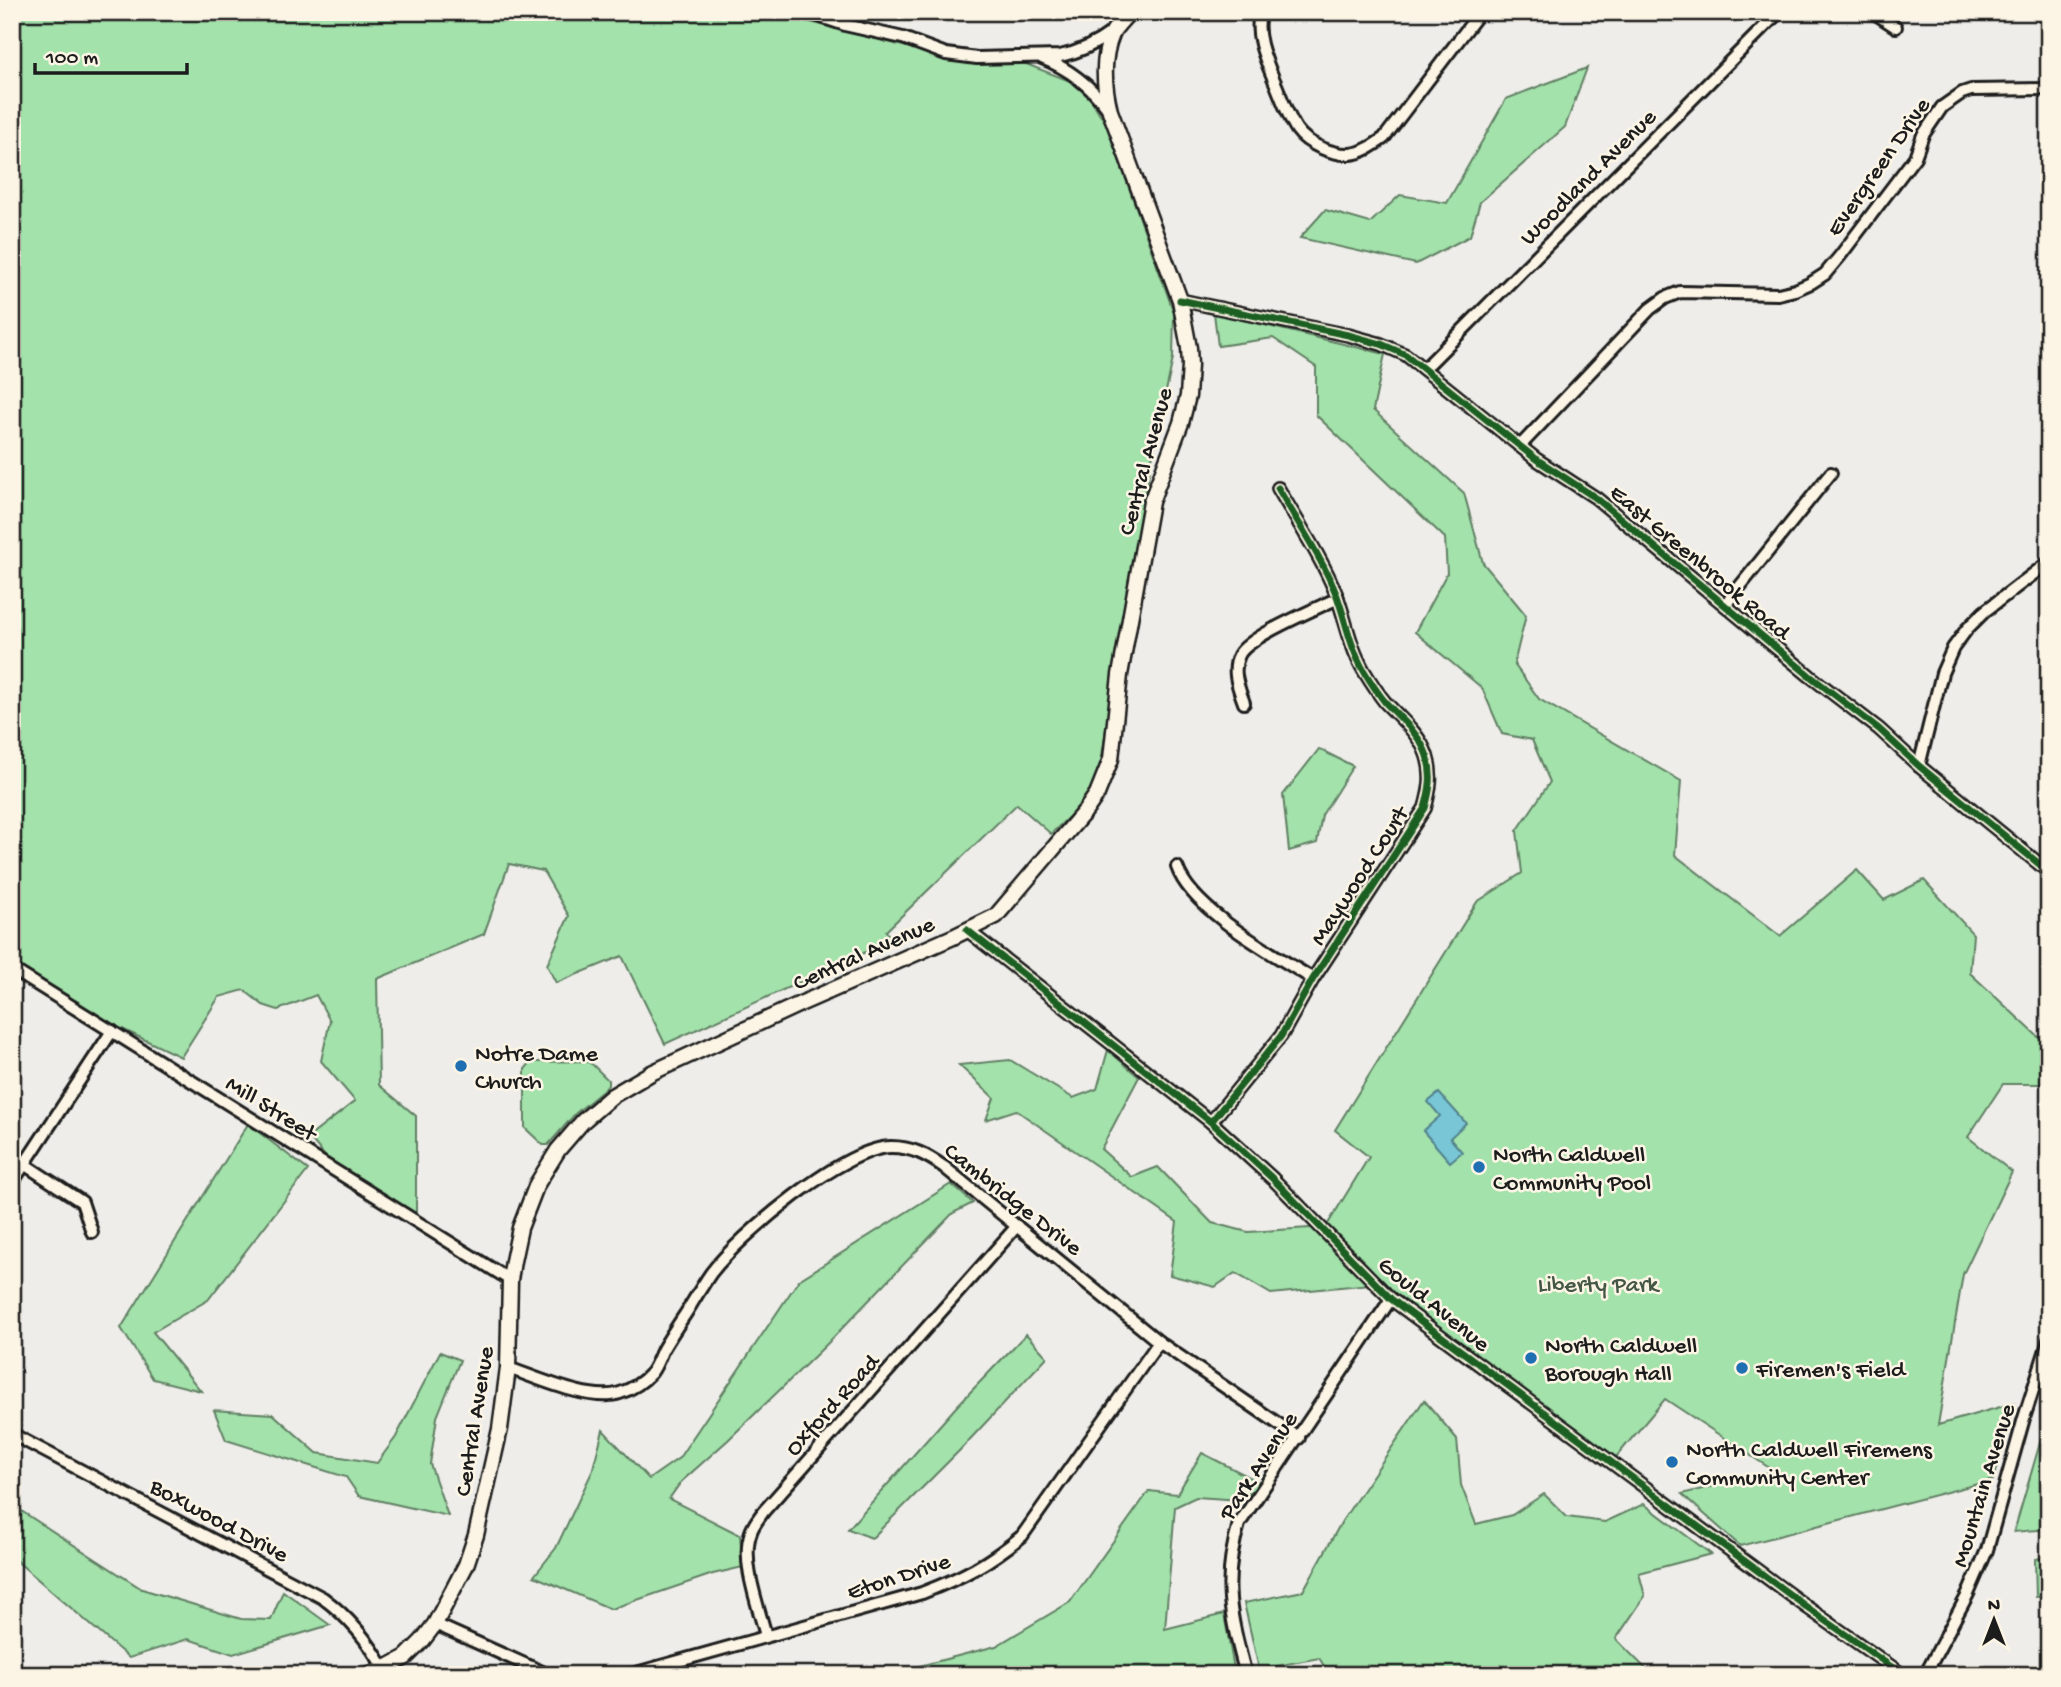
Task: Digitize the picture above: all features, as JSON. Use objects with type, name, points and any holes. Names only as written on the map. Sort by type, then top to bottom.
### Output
[{"type":"main road","points":[[1112,32],[1129,12]]},
{"type":"main road","name":"Central Avenue","points":[[367,1675],[384,1670],[406,1657],[435,1623],[466,1565],[500,1429],[509,1368],[510,1280],[520,1228],[537,1184],[558,1150],[583,1121],[612,1096],[651,1073],[996,916],[1097,794],[1111,759],[1120,675],[1151,502],[1181,423],[1188,396],[1189,348],[1180,300],[1110,111],[1105,83],[1112,32]]},
{"type":"street","points":[[806,12],[845,25],[903,38],[946,54],[976,58],[1038,57],[1074,53],[1099,42],[1112,32]]},
{"type":"street","points":[[1261,12],[1258,29],[1261,41],[1269,68],[1292,122],[1299,133],[1320,147],[1349,154],[1373,146],[1384,138],[1480,12]]},
{"type":"street","name":"Woodland Avenue","points":[[1424,369],[1779,12]]},
{"type":"street","points":[[1873,12],[1896,27]]},
{"type":"street","points":[[1038,57],[1070,71],[1097,94],[1110,111]]},
{"type":"street","name":"Evergreen Drive","points":[[1520,446],[1650,309],[1665,298],[1680,292],[1695,291],[1778,294],[1795,290],[1825,274],[1915,157],[1931,121],[1951,99],[1971,90],[2049,89]]},
{"type":"street","name":"East Greenbrook Road","points":[[1180,300],[1381,344],[1406,355],[1536,459],[1595,498],[1810,676],[1879,729],[1919,766],[2049,872]]},
{"type":"street","points":[[1726,605],[1832,473]]},
{"type":"street","name":"Maywood Court","points":[[1211,1122],[1280,1036],[1313,979],[1425,808],[1431,787],[1431,772],[1426,753],[1416,735],[1382,699],[1363,669],[1351,642],[1338,598],[1325,570],[1278,488]]},
{"type":"street","points":[[1919,766],[1942,673],[1953,648],[1985,611],[2049,562]]},
{"type":"street","points":[[1244,703],[1237,685],[1239,655],[1256,639],[1338,598]]},
{"type":"street","points":[[1177,867],[1188,888],[1234,929],[1313,979]]},
{"type":"street","name":"Gould Avenue","points":[[967,930],[1211,1122],[1273,1179],[1391,1299],[1808,1608],[1903,1675]]},
{"type":"street","name":"Mill Street","points":[[12,969],[510,1280]]},
{"type":"street","points":[[12,1183],[112,1031]]},
{"type":"street","name":"Cambridge Drive","points":[[509,1368],[584,1394],[611,1395],[630,1389],[651,1373],[712,1272],[765,1218],[808,1186],[860,1155],[891,1147],[907,1148],[929,1156],[1159,1342],[1299,1438]]},
{"type":"street","points":[[24,1164],[82,1202],[92,1232]]},
{"type":"street","name":"Oxford Road","points":[[766,1636],[750,1575],[747,1553],[751,1532],[763,1513],[1017,1226]]},
{"type":"street","name":"Park Avenue","points":[[1246,1675],[1231,1619],[1229,1600],[1230,1561],[1239,1524],[1391,1299]]},
{"type":"street","name":"Mountain Avenue","points":[[1925,1675],[1968,1594],[1987,1550],[2049,1340]]},
{"type":"street","name":"Eton Drive","points":[[629,1675],[922,1593],[960,1578],[996,1557],[1022,1536],[1159,1342]]},
{"type":"street","name":"Boxwood Drive","points":[[12,1434],[323,1598],[358,1628],[384,1670]]},
{"type":"street","points":[[435,1623],[542,1673]]},
{"type":"green space","points":[[12,12],[788,12],[803,20],[953,59],[1021,62],[1083,86],[1106,124],[1174,313],[1173,358],[1142,507],[1101,763],[1088,798],[1051,834],[1017,804],[886,931],[892,940],[665,1044],[622,956],[556,983],[547,965],[569,916],[543,871],[509,864],[484,934],[377,979],[379,1085],[416,1116],[416,1216],[329,1161],[309,1137],[355,1101],[321,1061],[330,1021],[316,995],[278,1010],[263,1005],[244,990],[219,997],[181,1057],[99,1018],[12,962]]},
{"type":"green space","points":[[1587,68],[1565,127],[1480,202],[1470,236],[1416,264],[1300,238],[1325,210],[1370,223],[1400,195],[1447,203],[1506,99]]},
{"type":"green space","name":"Liberty Park","points":[[1214,313],[1385,354],[1373,410],[1464,493],[1483,563],[1526,615],[1514,664],[1539,699],[1681,781],[1675,855],[1780,936],[1857,870],[1884,900],[1924,880],[1973,934],[1970,973],[2049,1047],[2049,1084],[2003,1084],[1968,1137],[2012,1172],[1963,1274],[1938,1425],[2014,1403],[1993,1480],[1740,1546],[1682,1494],[1774,1471],[1665,1399],[1611,1463],[1380,1283],[1271,1294],[1235,1273],[1215,1287],[1170,1275],[1177,1222],[1016,1110],[986,1120],[994,1098],[959,1065],[1010,1060],[1073,1098],[1097,1089],[1108,1050],[1139,1077],[1101,1149],[1132,1177],[1158,1167],[1212,1223],[1248,1232],[1326,1227],[1369,1157],[1335,1130],[1477,902],[1522,873],[1517,831],[1550,782],[1532,740],[1502,734],[1482,688],[1415,632],[1447,573],[1445,538],[1316,415],[1316,367],[1273,338],[1218,346]]},
{"type":"green space","points":[[1319,749],[1353,766],[1322,815],[1317,843],[1289,851],[1283,795]]},
{"type":"green space","points":[[586,1061],[608,1080],[608,1085],[576,1113],[548,1145],[543,1145],[525,1128],[525,1069],[531,1062]]},
{"type":"green space","points":[[248,1124],[308,1170],[208,1300],[153,1332],[201,1391],[153,1379],[121,1328]]},
{"type":"green space","points":[[951,1184],[973,1203],[953,1213],[826,1345],[681,1482],[669,1499],[740,1535],[743,1567],[713,1574],[611,1609],[534,1576],[556,1548],[592,1472],[603,1430],[649,1479],[679,1458],[799,1280]]},
{"type":"green space","points":[[1026,1334],[1047,1357],[872,1538],[848,1529],[956,1407]]},
{"type":"green space","points":[[440,1352],[460,1360],[437,1417],[430,1464],[448,1516],[359,1496],[346,1477],[226,1440],[214,1410],[273,1414],[317,1453],[377,1463],[396,1437]]},
{"type":"green space","points":[[1424,1400],[1457,1439],[1461,1485],[1476,1524],[1512,1515],[1544,1494],[1567,1517],[1605,1522],[1644,1504],[1711,1554],[1639,1573],[1645,1596],[1616,1639],[1652,1675],[1330,1675],[1319,1658],[1259,1669],[1244,1603],[1303,1591],[1342,1521]]},
{"type":"green space","points":[[2049,1412],[2049,1529],[2014,1532]]},
{"type":"green space","points":[[1202,1453],[1261,1483],[1241,1500],[1196,1497],[1175,1507],[1165,1629],[1224,1614],[1235,1674],[907,1675],[912,1668],[996,1646],[1070,1602],[1149,1491],[1177,1494]]},
{"type":"green space","points":[[12,1505],[142,1589],[241,1619],[271,1620],[283,1591],[330,1625],[233,1654],[188,1639],[129,1658],[12,1557]]},
{"type":"green space","points":[[2049,1557],[2049,1596],[2036,1597],[2035,1559]]},
{"type":"water","points":[[1439,1093],[1466,1123],[1450,1138],[1462,1152],[1450,1162],[1423,1131],[1440,1116],[1428,1102]]},
{"type":"cycle path","points":[[1180,300],[1348,335],[1381,344],[1406,355],[1536,459],[1596,498],[2049,872]]},
{"type":"cycle path","points":[[1211,1122],[1281,1036],[1313,979],[1425,808],[1430,782],[1429,763],[1424,748],[1382,698],[1364,671],[1355,653],[1331,582],[1278,488]]},
{"type":"cycle path","points":[[967,930],[1211,1122],[1273,1179],[1391,1299],[1808,1608],[1903,1675]]},
{"type":"place","name":"Notre Dame Church","points":[[461,1066]]},
{"type":"place","name":"North Caldwell Community Pool","points":[[1479,1167]]},
{"type":"place","name":"North Caldwell Borough Hall","points":[[1531,1358]]},
{"type":"place","name":"Firemen's Field","points":[[1742,1368]]},
{"type":"place","name":"North Caldwell Firemens Community Center","points":[[1672,1462]]}]
